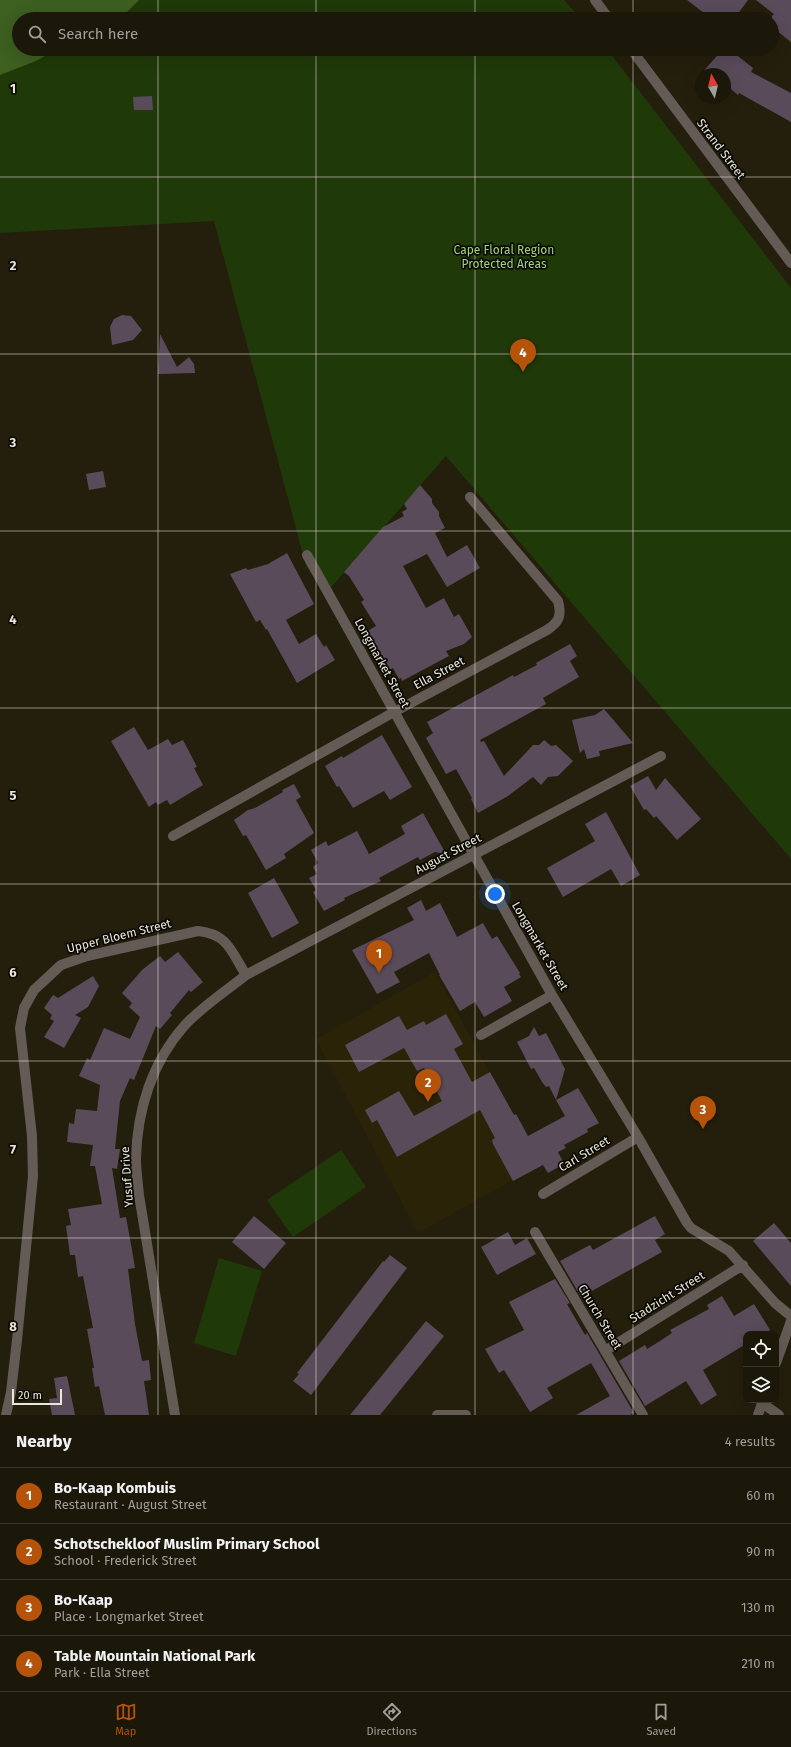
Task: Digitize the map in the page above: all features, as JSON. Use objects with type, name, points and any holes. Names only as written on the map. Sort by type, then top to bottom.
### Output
[{"type":"street","points":[[594,0],[603,12]]},
{"type":"street","name":"Strand Street","points":[[636,56],[791,263]]},
{"type":"street","name":"Ella Street","points":[[173,836],[394,712],[556,624],[559,618],[560,610],[558,601],[470,497]]},
{"type":"street","name":"Longmarket Street","points":[[307,555],[552,994],[638,1137],[687,1223],[691,1228],[729,1251],[743,1265],[775,1303],[791,1316]]},
{"type":"street","name":"August Street","points":[[246,975],[661,756]]},
{"type":"street","name":"Upper Bloem Street","points":[[6,1415],[17,1340],[32,1183],[32,1136],[20,1028],[24,1008],[45,978],[60,965],[87,956],[198,931],[214,933],[221,937],[246,975]]},
{"type":"street","name":"Yusuf Drive","points":[[176,1415],[139,1195],[136,1160],[138,1132],[146,1093],[152,1076],[173,1039],[187,1024],[246,975]]},
{"type":"street","points":[[481,1035],[552,994]]},
{"type":"street","name":"Carl Street","points":[[543,1194],[638,1137]]},
{"type":"street","name":"Church Street","points":[[535,1232],[643,1415]]},
{"type":"street","name":"Stadzicht Street","points":[[605,1351],[743,1265]]},
{"type":"street","points":[[779,1355],[791,1321]]},
{"type":"street","points":[[758,1415],[761,1403]]},
{"type":"street","points":[[764,1403],[779,1415]]},
{"type":"street","points":[[438,1415],[466,1415]]},
{"type":"shaded area","points":[[435,972],[540,1165],[418,1233],[316,1039]]},
{"type":"green space","name":"Cape Floral Region Protected Areas","points":[[0,0],[564,0],[575,12],[12,12],[12,56],[612,56],[791,288],[791,859],[446,456],[326,593],[306,566],[214,221],[0,233]]},
{"type":"green space","points":[[0,0],[139,0],[127,12],[12,12],[12,56],[45,56],[0,75]]},
{"type":"green space","points":[[341,1150],[366,1187],[293,1237],[267,1200]]},
{"type":"green space","points":[[219,1258],[262,1271],[236,1356],[194,1343]]},
{"type":"building","points":[[687,0],[748,0],[739,12],[703,12]]},
{"type":"building","points":[[756,0],[791,0],[791,42],[779,33],[779,12],[771,12]]},
{"type":"building","points":[[717,56],[738,56],[753,68],[751,72],[791,93],[791,122],[739,93],[738,95],[731,89],[731,68],[706,68]]},
{"type":"building","points":[[152,96],[153,110],[134,110],[133,97]]},
{"type":"building","points":[[122,315],[131,316],[142,330],[133,340],[112,345],[110,327],[114,319]]},
{"type":"building","points":[[160,334],[177,367],[189,357],[194,364],[195,373],[158,374]]},
{"type":"building","points":[[103,471],[106,487],[89,490],[86,474]]},
{"type":"building","points":[[420,485],[432,499],[432,503],[439,512],[439,516],[445,528],[435,533],[447,557],[467,545],[480,568],[447,587],[427,554],[403,566],[426,608],[444,598],[454,617],[459,614],[472,637],[464,644],[446,651],[449,656],[402,681],[401,678],[399,679],[393,668],[388,671],[366,632],[376,626],[361,602],[364,600],[349,576],[344,572],[383,527],[404,516],[402,512],[407,509],[404,504]]},
{"type":"building","points":[[287,553],[314,604],[286,620],[299,644],[316,634],[324,647],[326,645],[335,660],[297,683],[267,629],[266,630],[260,620],[256,622],[230,574],[246,568],[248,570],[268,564]]},
{"type":"building","points":[[570,644],[577,656],[570,661],[579,677],[543,698],[546,704],[480,740],[481,742],[484,741],[504,776],[533,745],[539,745],[544,740],[551,746],[556,745],[573,761],[558,776],[548,777],[541,785],[533,777],[508,796],[478,813],[471,799],[472,798],[456,769],[446,774],[426,738],[433,733],[427,722],[513,675],[514,677],[537,665],[536,663]]},
{"type":"building","points":[[604,709],[633,743],[599,751],[600,756],[587,759],[584,749],[580,753],[572,720],[595,715]]},
{"type":"building","points":[[134,727],[148,750],[168,739],[172,745],[183,740],[197,767],[194,768],[203,785],[170,805],[167,800],[158,805],[156,802],[149,807],[111,741]]},
{"type":"building","points":[[382,735],[412,787],[390,800],[384,791],[353,808],[339,786],[337,787],[325,766],[342,756],[343,758]]},
{"type":"building","points":[[648,776],[656,790],[665,778],[701,819],[677,840],[656,816],[654,818],[646,809],[644,810],[630,786]]},
{"type":"building","points":[[294,784],[301,797],[296,800],[314,833],[284,854],[286,858],[266,870],[246,835],[243,836],[234,820],[248,810],[255,808]]},
{"type":"building","points":[[606,812],[640,875],[621,886],[611,869],[563,897],[547,868],[595,841],[585,824]]},
{"type":"building","points":[[423,813],[446,854],[435,852],[420,860],[418,857],[379,878],[381,881],[344,898],[345,900],[324,911],[313,892],[316,890],[309,878],[317,874],[313,867],[318,863],[311,850],[326,841],[328,846],[357,831],[369,854],[405,834],[401,826]]},
{"type":"building","points":[[274,878],[299,923],[272,938],[248,893]]},
{"type":"building","points":[[421,900],[426,911],[440,903],[457,937],[483,923],[492,939],[497,936],[521,977],[504,987],[512,1001],[484,1017],[475,1002],[460,1011],[439,975],[429,953],[394,972],[400,982],[377,994],[352,950],[414,920],[407,908]]},
{"type":"building","points":[[178,952],[203,982],[191,992],[189,990],[170,1013],[172,1015],[160,1029],[156,1026],[134,1080],[130,1078],[120,1101],[115,1149],[120,1149],[117,1169],[112,1168],[120,1218],[126,1217],[135,1268],[128,1269],[135,1324],[142,1361],[149,1360],[151,1380],[144,1381],[149,1415],[105,1415],[99,1386],[95,1387],[92,1368],[94,1368],[87,1329],[93,1328],[83,1276],[78,1277],[75,1255],[70,1255],[66,1226],[71,1225],[68,1209],[102,1204],[95,1166],[90,1166],[93,1145],[67,1142],[69,1123],[74,1124],[76,1109],[97,1111],[100,1085],[79,1076],[87,1058],[90,1060],[104,1028],[130,1039],[140,1017],[129,1007],[132,1003],[122,993],[142,970],[160,956],[165,962]]},
{"type":"building","points":[[93,976],[99,986],[88,1007],[75,1015],[81,1018],[64,1048],[44,1037],[54,1021],[50,1019],[52,1015],[44,1008],[53,995],[58,998]]},
{"type":"building","points":[[446,1014],[463,1044],[454,1049],[472,1082],[490,1072],[514,1115],[516,1114],[528,1136],[565,1116],[556,1100],[578,1088],[599,1123],[587,1129],[588,1132],[564,1145],[566,1148],[558,1152],[564,1164],[548,1173],[543,1165],[513,1181],[493,1144],[492,1140],[495,1138],[480,1110],[397,1157],[377,1120],[372,1123],[365,1110],[399,1091],[414,1116],[442,1101],[424,1068],[417,1071],[404,1048],[359,1072],[345,1045],[399,1016],[407,1030],[424,1021],[426,1025]]},
{"type":"building","points":[[534,1027],[539,1036],[546,1033],[565,1069],[556,1100],[549,1086],[546,1087],[534,1068],[531,1069],[517,1042],[529,1036]]},
{"type":"building","points":[[254,1216],[286,1243],[264,1269],[232,1242]]},
{"type":"building","points":[[655,1216],[665,1234],[655,1240],[662,1252],[581,1297],[560,1261],[590,1245],[593,1250]]},
{"type":"building","points":[[774,1223],[791,1243],[791,1286],[753,1241]]},
{"type":"building","points":[[508,1232],[515,1245],[527,1238],[536,1254],[497,1275],[481,1247]]},
{"type":"building","points":[[390,1255],[407,1268],[311,1395],[293,1381],[299,1374],[297,1373],[383,1261],[384,1262]]},
{"type":"building","points":[[555,1279],[570,1303],[567,1304],[585,1335],[587,1333],[634,1413],[630,1415],[576,1415],[610,1396],[591,1363],[547,1388],[553,1398],[530,1412],[504,1370],[499,1373],[485,1349],[524,1330],[509,1302]]},
{"type":"building","points":[[722,1296],[734,1316],[754,1304],[770,1330],[743,1331],[743,1346],[703,1370],[717,1395],[701,1405],[686,1381],[645,1406],[619,1361],[645,1345],[647,1349],[660,1341],[672,1333],[670,1330],[709,1309],[707,1305]]},
{"type":"building","points":[[426,1321],[444,1336],[380,1415],[350,1415]]},
{"type":"building","points":[[67,1376],[75,1415],[52,1415],[49,1399],[57,1398],[54,1378]]},
{"type":"place","name":"Table Mountain National Park","points":[[523,372]]},
{"type":"place","name":"Bo-Kaap Kombuis","points":[[379,973]]},
{"type":"place","name":"Schotschekloof Muslim Primary School","points":[[428,1102]]},
{"type":"place","name":"Bo-Kaap","points":[[703,1129]]}]
